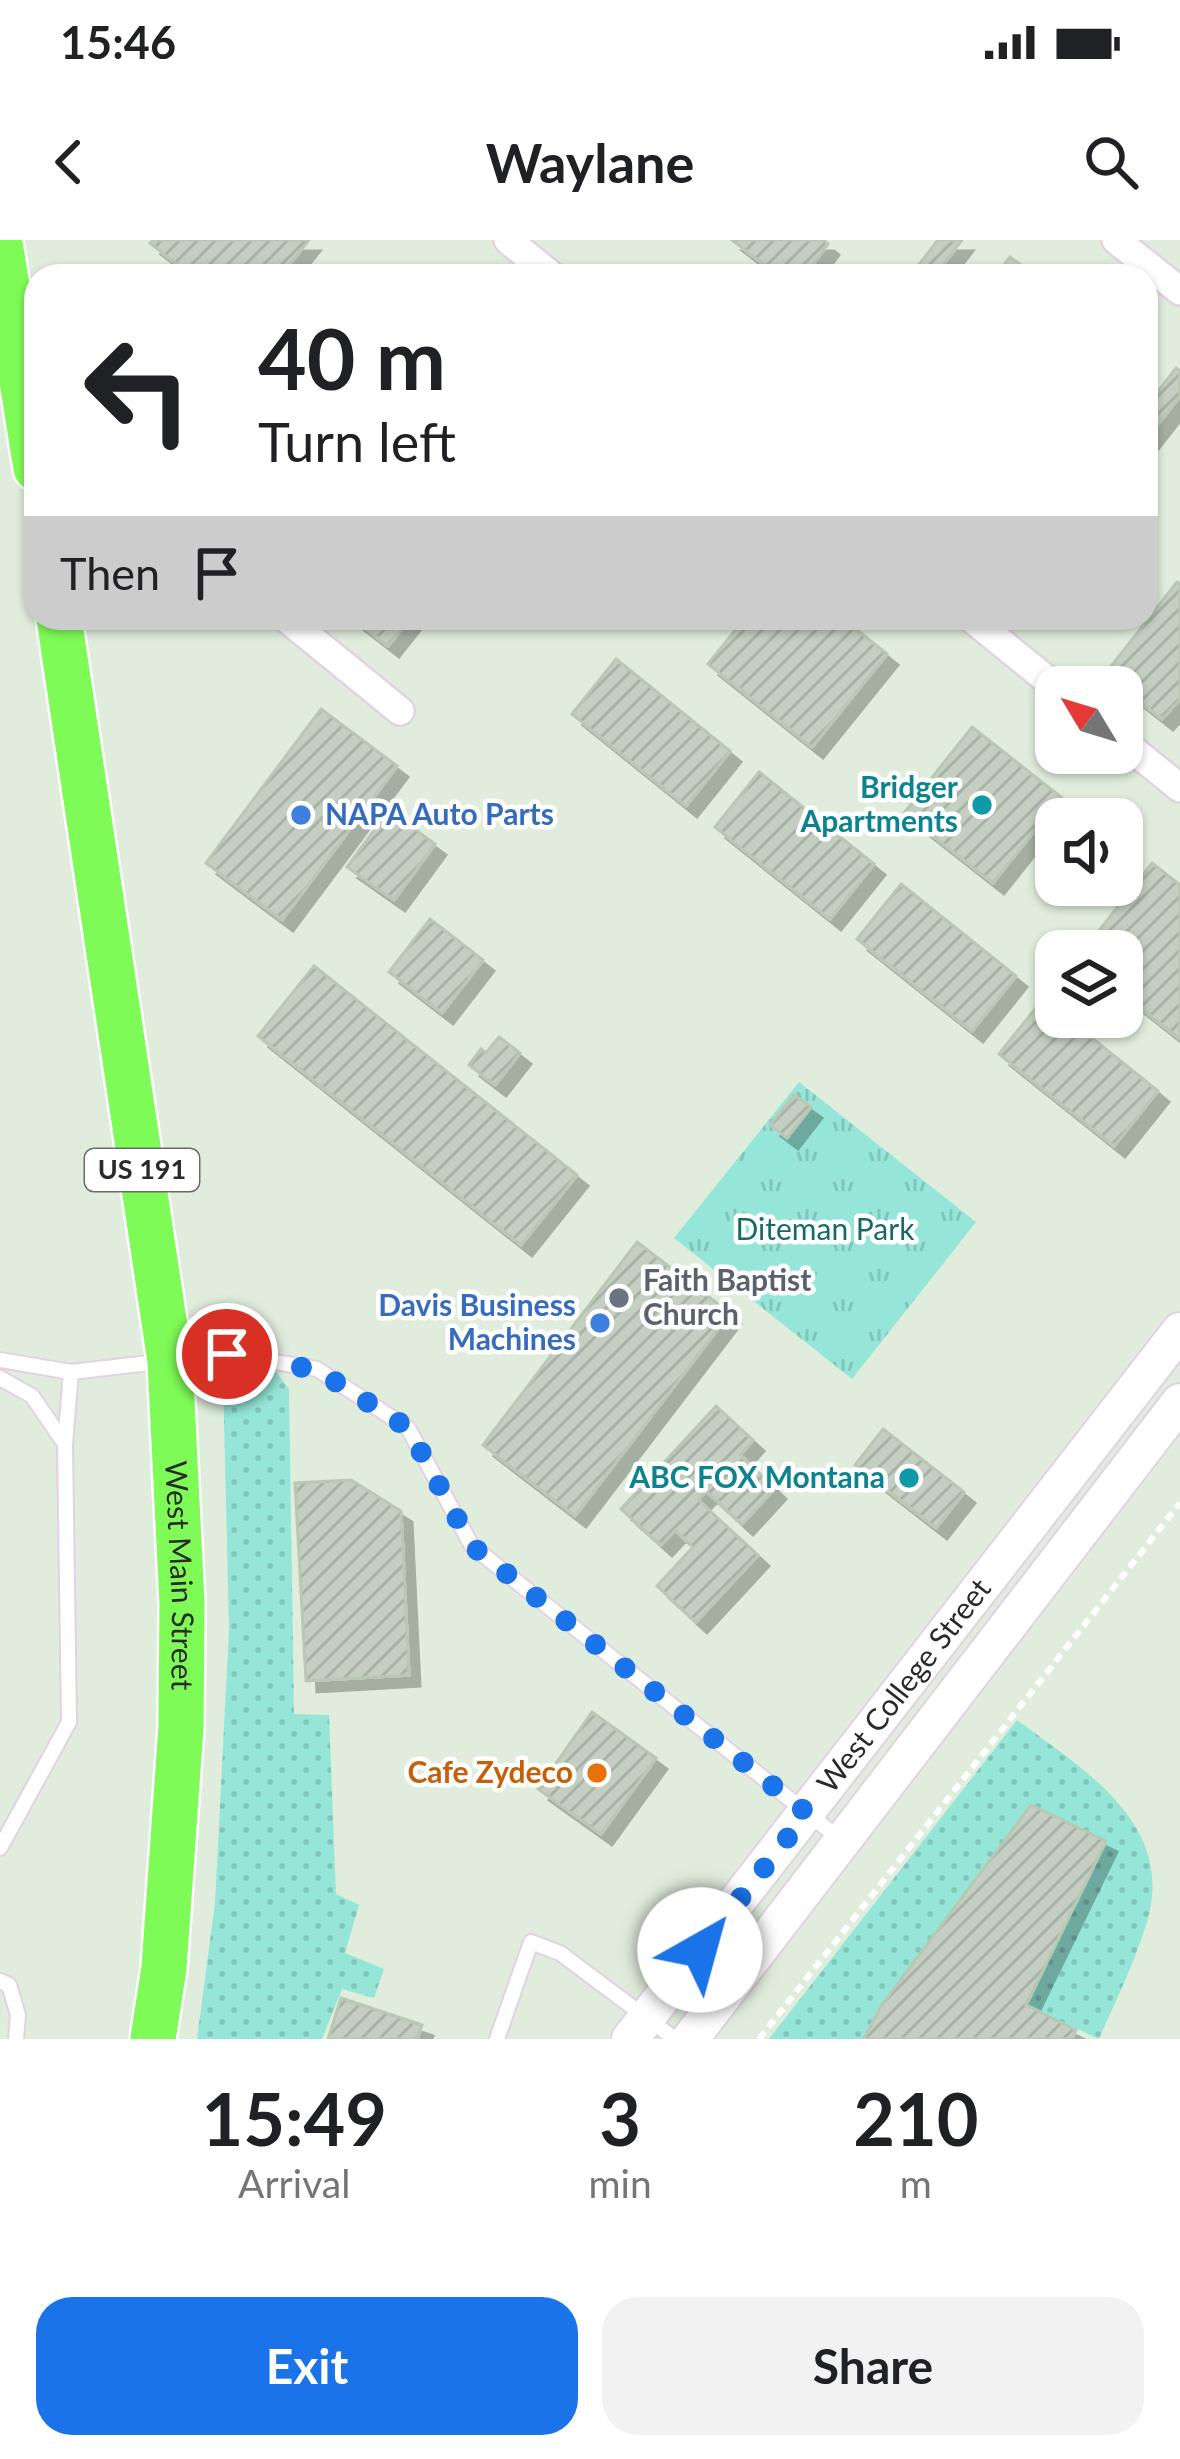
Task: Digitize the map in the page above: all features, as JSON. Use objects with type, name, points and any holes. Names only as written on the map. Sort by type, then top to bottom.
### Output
[{"type":"highway","points":[[0,243],[24,393]]},
{"type":"highway","name":"West Main Street","points":[[61,630],[170,1361],[182,1603],[181,1727],[164,1968],[153,2039]]},
{"type":"main road","name":"West College Street","points":[[651,2032],[807,1813],[1180,1331]]},
{"type":"main road","name":"West College Street","points":[[690,2039],[1180,1402]]},
{"type":"street","points":[[508,240],[537,264]]},
{"type":"street","points":[[1116,240],[1146,264]]},
{"type":"street","points":[[301,630],[400,711]]},
{"type":"street","points":[[986,630],[1035,670]]},
{"type":"street","points":[[1143,758],[1180,788]]},
{"type":"lane","points":[[0,1360],[71,1372],[227,1354],[317,1370],[408,1428],[472,1546],[841,1840]]},
{"type":"lane","points":[[0,1847],[69,1722],[65,1444],[71,1372]]},
{"type":"lane","points":[[0,1378],[32,1396],[65,1444]]},
{"type":"lane","points":[[497,2039],[531,1942],[560,1953],[651,2032]]},
{"type":"lane","points":[[0,1981],[9,1985],[18,2014],[16,2039]]},
{"type":"path","points":[[759,2039],[1180,1503]]},
{"type":"green space","name":"Diteman Park","points":[[799,1082],[976,1222],[852,1379],[674,1238]]},
{"type":"green space","points":[[254,1368],[274,1369],[289,1389],[294,1714],[329,1715],[336,1894],[359,1905],[345,1953],[384,1969],[374,1998],[342,1989],[322,2039],[197,2039],[215,1903],[229,1629],[223,1379]]},
{"type":"green space","points":[[1017,1720],[1120,1805],[1138,1831],[1149,1860],[1152,1892],[1145,1928],[1099,2039],[1026,2005],[1105,1841],[1032,1805],[881,2006],[864,2039],[769,2039]]},
{"type":"building","points":[[309,240],[290,264],[177,264],[150,243]]},
{"type":"building","points":[[732,240],[823,240],[828,244],[813,264],[763,264]]},
{"type":"building","points":[[938,240],[962,240],[943,264],[919,264]]},
{"type":"building","points":[[1176,368],[1180,371],[1180,396],[1158,424],[1158,391]]},
{"type":"building","points":[[1177,582],[1180,699],[1162,719],[1143,704],[1143,666],[1111,666],[1139,630],[1158,630],[1158,606]]},
{"type":"building","points":[[367,630],[401,630],[388,646]]},
{"type":"building","points":[[735,630],[857,630],[887,654],[812,747],[708,664]]},
{"type":"building","points":[[616,659],[730,751],[686,806],[572,714]]},
{"type":"building","name":"NAPA Auto Parts","points":[[321,709],[397,766],[282,920],[206,863]]},
{"type":"building","name":"Bridger Apartments","points":[[972,727],[1061,797],[1035,798],[1035,830],[993,883],[904,813]]},
{"type":"building","points":[[759,772],[874,864],[830,919],[715,827]]},
{"type":"building","points":[[389,810],[435,844],[394,900],[347,867]]},
{"type":"building","points":[[1152,863],[1180,885],[1180,1039],[1143,1010],[1143,930],[1099,930],[1118,906],[1143,906],[1143,874]]},
{"type":"building","points":[[901,884],[1016,976],[972,1031],[857,939]]},
{"type":"building","points":[[430,919],[483,960],[442,1013],[389,972]]},
{"type":"building","points":[[314,966],[577,1175],[521,1245],[258,1036]]},
{"type":"building","points":[[1035,1009],[1035,1038],[1092,1038],[1158,1091],[1114,1146],[999,1054]]},
{"type":"building","points":[[499,1037],[520,1053],[495,1085],[469,1065]]},
{"type":"building","points":[[794,1095],[811,1107],[787,1138],[770,1125]]},
{"type":"building","points":[[637,1242],[730,1313],[575,1516],[483,1445]]},
{"type":"building","points":[[716,1406],[753,1440],[740,1455],[775,1488],[742,1524],[706,1491],[698,1500],[758,1555],[696,1622],[657,1586],[693,1547],[675,1530],[661,1545],[621,1509]]},
{"type":"building","name":"ABC FOX Montana","points":[[883,1429],[964,1492],[936,1528],[855,1465]]},
{"type":"building","points":[[351,1480],[401,1511],[409,1675],[306,1681],[295,1483]]},
{"type":"building","name":"Cafe Zydeco","points":[[592,1712],[656,1758],[601,1834],[538,1789]]},
{"type":"building","points":[[1031,1805],[1106,1841],[1026,2005],[1076,2030],[1072,2039],[864,2039],[881,2006]]},
{"type":"building","points":[[341,1998],[422,2025],[417,2039],[328,2039]]},
{"type":"place","name":"Bridger Apartments","points":[[982,805]]},
{"type":"place","name":"NAPA Auto Parts","points":[[301,815]]},
{"type":"place","name":"Faith Baptist Church","points":[[619,1298]]},
{"type":"place","name":"Davis Business Machines","points":[[600,1323]]},
{"type":"place","name":"ABC FOX Montana","points":[[909,1478]]},
{"type":"place","name":"Cafe Zydeco","points":[[597,1773]]},
{"type":"route","points":[[227,1354],[317,1370],[408,1428],[472,1546],[807,1813],[700,1950]]}]
